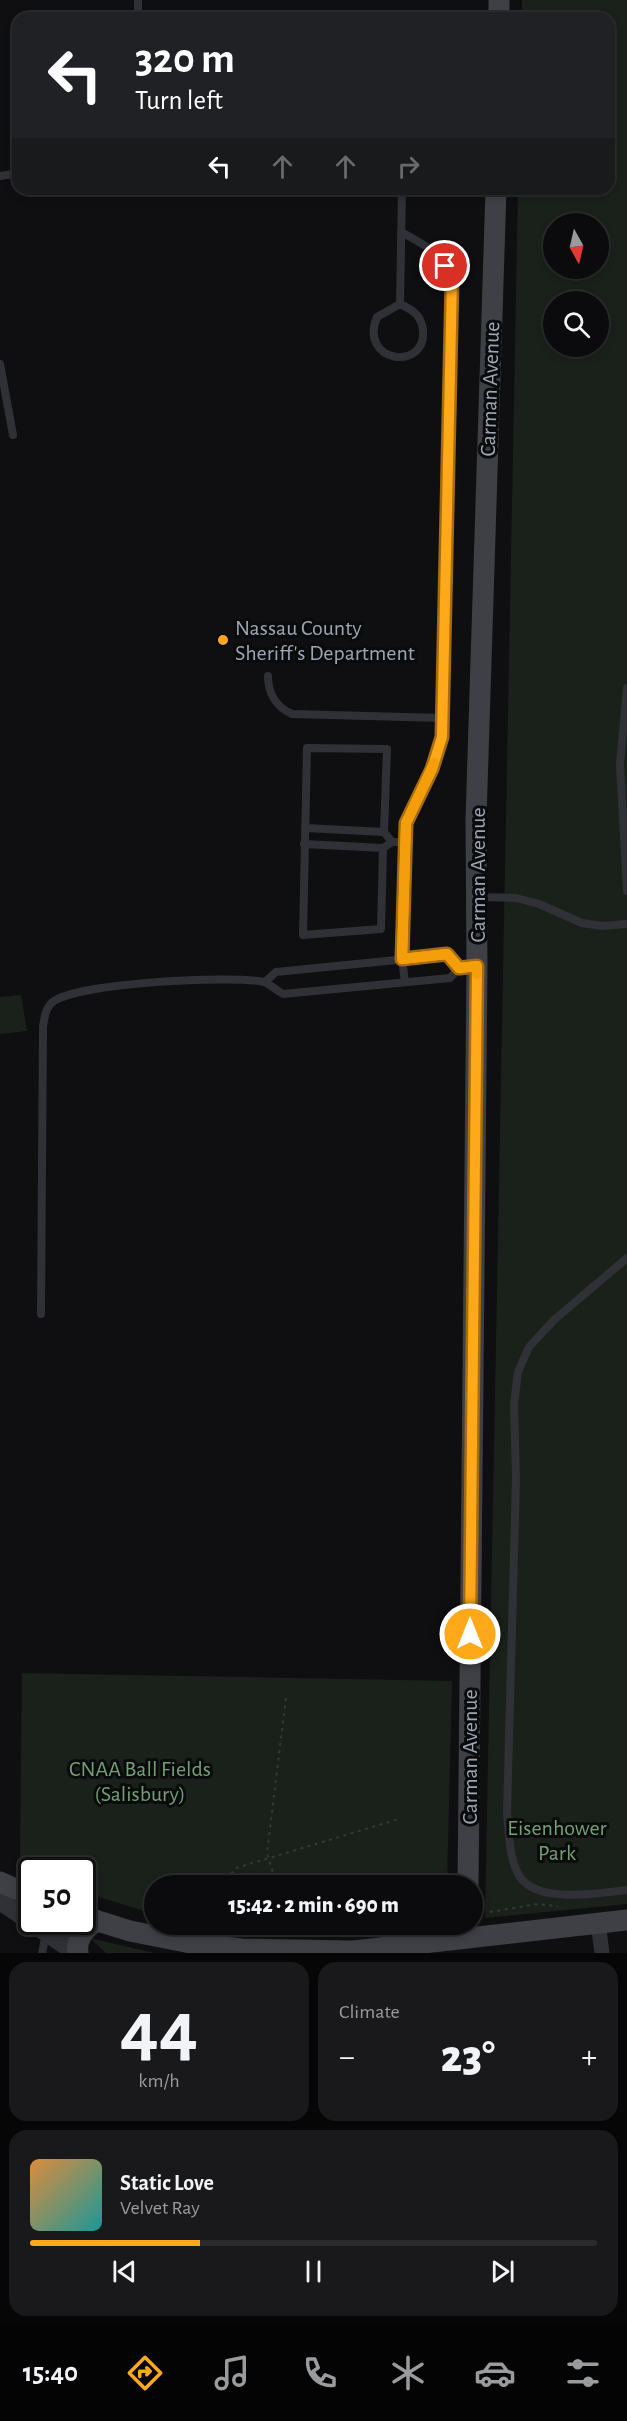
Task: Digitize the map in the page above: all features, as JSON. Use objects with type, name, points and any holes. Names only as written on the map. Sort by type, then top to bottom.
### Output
[{"type":"main road","name":"Carman Avenue","points":[[468,1875],[468,967],[476,897],[476,807],[496,195]]},
{"type":"main road","points":[[0,1882],[18,1890]]},
{"type":"main road","points":[[96,1920],[130,1931],[196,1944],[242,1949],[353,1951],[627,1920]]},
{"type":"main road","points":[[77,1953],[81,1935]]},
{"type":"street","points":[[0,1901],[18,1913]]},
{"type":"street","points":[[597,1923],[602,1953]]},
{"type":"street","points":[[50,1935],[77,1953]]},
{"type":"lane","points":[[400,304],[402,195]]},
{"type":"lane","points":[[401,232],[434,251],[452,280],[442,737],[432,769],[406,823],[402,959],[405,982]]},
{"type":"lane","points":[[400,304],[413,310],[422,320],[424,341],[420,349],[408,356],[396,357],[384,352],[375,343],[372,335],[377,317],[400,304]]},
{"type":"lane","points":[[0,364],[13,435]]},
{"type":"lane","points":[[268,676],[268,686],[276,702],[284,711],[292,714],[442,718]]},
{"type":"lane","points":[[627,688],[620,764],[627,891]]},
{"type":"lane","points":[[383,848],[381,929],[303,935],[307,748],[387,749],[384,832],[392,842]]},
{"type":"lane","points":[[304,828],[384,832]]},
{"type":"lane","points":[[304,844],[383,848],[392,842],[405,842]]},
{"type":"lane","points":[[476,897],[516,898],[539,904],[582,923],[602,926],[627,924]]},
{"type":"lane","points":[[41,1314],[43,1026],[46,1009],[54,1001],[83,990],[215,980],[266,982],[283,994],[450,978],[468,967],[447,954],[276,972],[266,982]]},
{"type":"lane","points":[[627,1258],[529,1347],[518,1372],[514,1404],[516,1479],[507,1813],[511,1850],[520,1877],[533,1888],[559,1894],[627,1890]]},
{"type":"lane","points":[[42,1953],[45,1935]]},
{"type":"path","points":[[274,1875],[267,1853],[286,1696]]},
{"type":"path","points":[[231,1875],[236,1868],[268,1857],[399,1819]]},
{"type":"green space","name":"Eisenhower Park","points":[[522,0],[627,0],[627,1904],[485,1918],[518,195],[615,195],[615,12],[522,12]]},
{"type":"green space","points":[[21,995],[27,1031],[0,1034],[0,997]]},
{"type":"green space","name":"CNAA Ball Fields (Salisbury)","points":[[22,1673],[452,1681],[447,1875],[144,1875],[144,1911],[96,1896],[96,1857],[20,1857]]},
{"type":"green space","points":[[90,1938],[154,1953],[106,1953]]},
{"type":"slow traffic","points":[[434,763],[406,823],[402,959],[447,954],[459,968],[477,966],[477,974]]},
{"type":"place","name":"Nassau County Sheriff's Department","points":[[223,640]]},
{"type":"route","points":[[445,266],[452,280],[442,737],[432,769],[406,823],[402,959],[447,954],[459,968],[477,966],[470,1634]]}]
